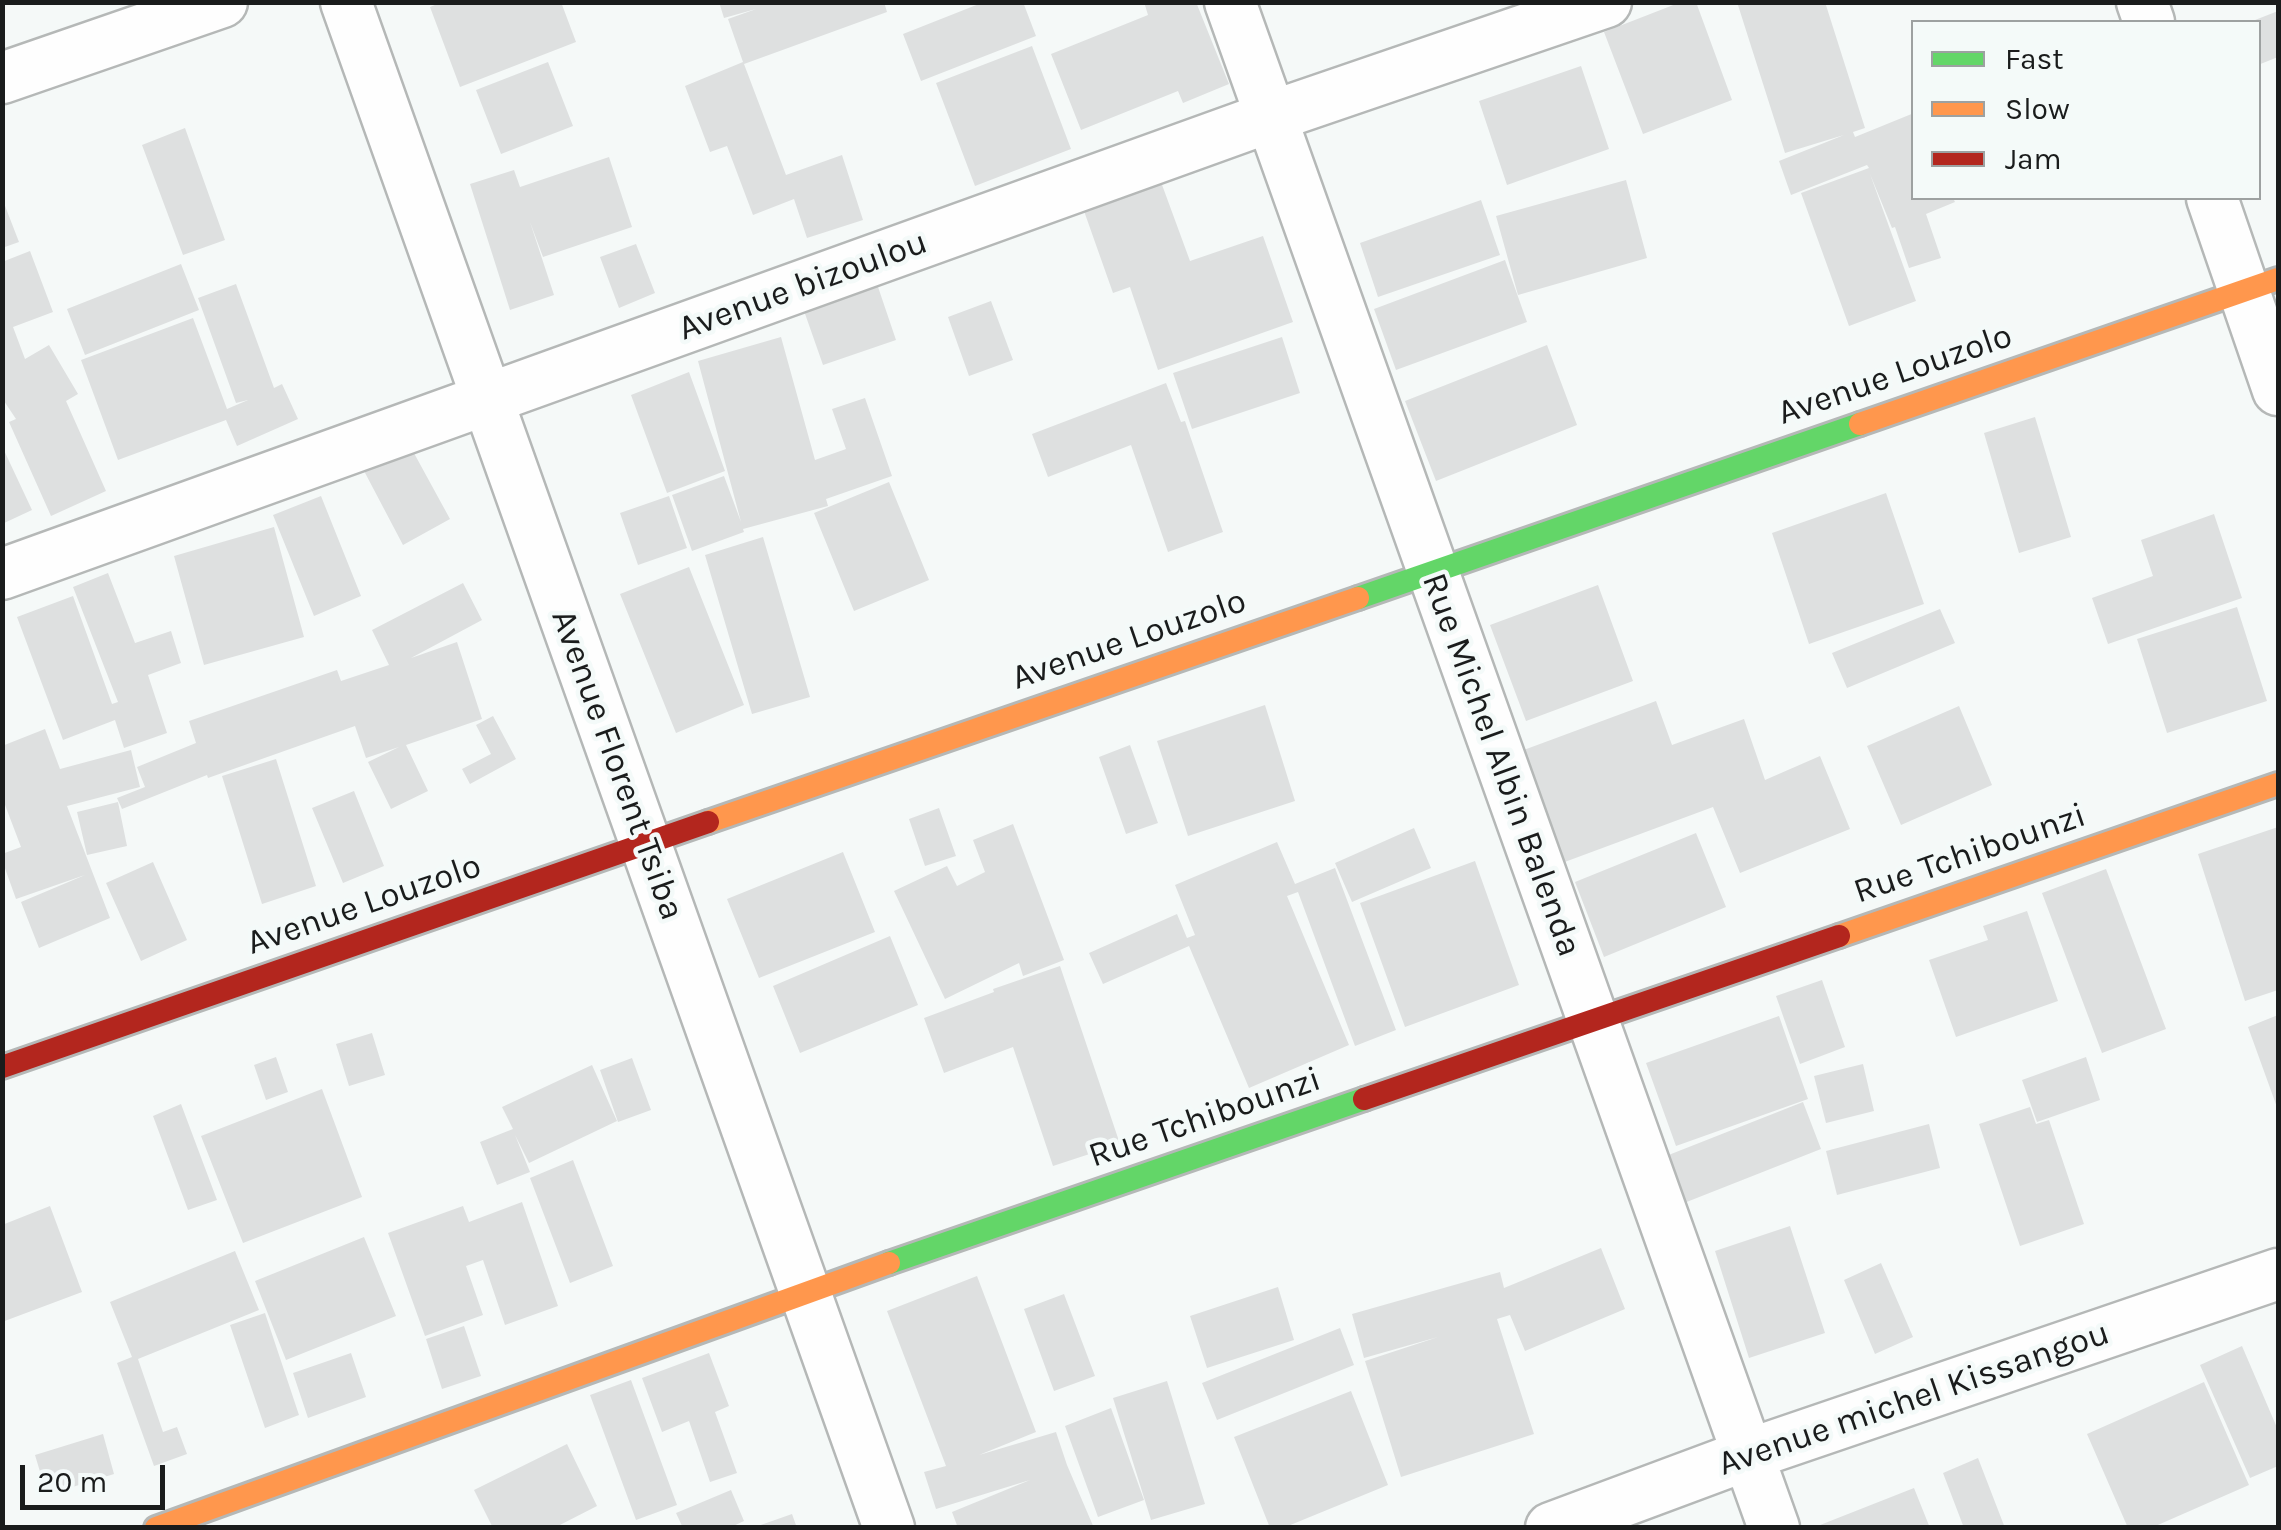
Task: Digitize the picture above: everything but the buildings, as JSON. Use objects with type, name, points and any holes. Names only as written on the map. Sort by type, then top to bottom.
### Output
[{"type":"street","points":[[2,78],[222,2]]},
{"type":"street","name":"Avenue Florent Tsiba","points":[[346,2],[889,1528]]},
{"type":"street","name":"Rue Michel Albin Balenda","points":[[1230,2],[1774,1528]]},
{"type":"street","name":"Avenue bizoulou","points":[[2,574],[1270,116],[1606,2]]},
{"type":"street","points":[[2213,200],[2262,285],[2278,390]]},
{"type":"street","name":"Avenue Louzolo","points":[[2,1067],[2262,285]]},
{"type":"street","name":"Rue Tchibounzi","points":[[156,1528],[806,1292],[2278,784]]},
{"type":"street","name":"Avenue michel Kissangou","points":[[1552,1528],[1747,1455],[2278,1274]]},
{"type":"traffic: fast","points":[[1358,598],[1860,424]]},
{"type":"traffic: fast","points":[[889,1263],[1364,1099]]},
{"type":"traffic: slow","points":[[1860,424],[2278,279]]},
{"type":"traffic: slow","points":[[708,822],[1358,598]]},
{"type":"traffic: slow","points":[[1839,936],[2278,784]]},
{"type":"traffic: slow","points":[[156,1528],[889,1263]]},
{"type":"traffic: jam","points":[[2,1067],[708,822]]},
{"type":"traffic: jam","points":[[1364,1099],[1839,936]]}]
